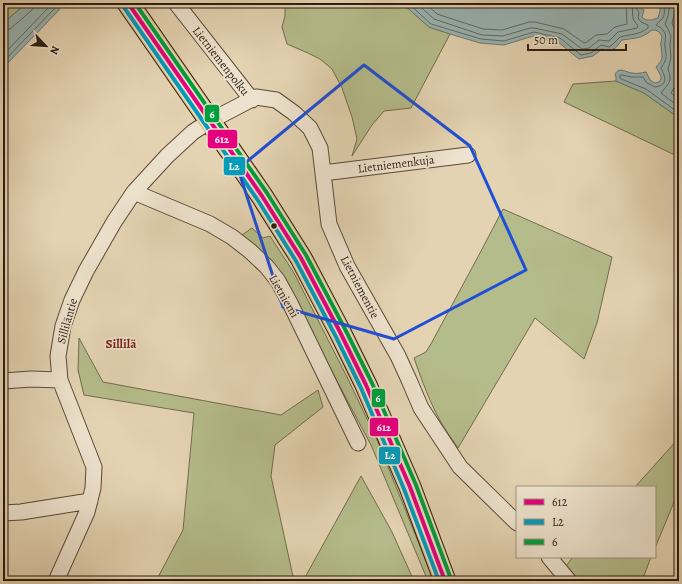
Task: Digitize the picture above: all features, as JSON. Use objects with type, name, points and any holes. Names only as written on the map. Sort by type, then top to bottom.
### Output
[{"type":"highway","points":[[128,3],[262,196],[300,258],[340,332],[366,385],[410,487],[446,581]]},
{"type":"street","name":"Lietniemenpolku","points":[[176,3],[252,100]]},
{"type":"street","name":"Lietniementie","points":[[210,121],[256,97],[276,100],[294,113],[310,128],[320,148],[329,224],[347,266],[398,356],[421,408],[460,467],[516,521]]},
{"type":"street","name":"Silliläntie","points":[[56,581],[87,512],[93,488],[94,467],[60,380],[58,356],[63,326],[72,300],[86,271],[114,222],[134,192],[167,156],[193,132],[210,121]]},
{"type":"street","name":"Lietniemenkuja","points":[[323,172],[468,155]]},
{"type":"street","name":"Lietniemi","points":[[134,192],[210,224],[244,246],[267,267],[278,281],[290,303],[358,443]]},
{"type":"street","points":[[3,381],[30,379],[60,380]]},
{"type":"street","points":[[3,513],[21,512],[90,501]]},
{"type":"street","points":[[550,558],[569,581]]},
{"type":"highlighted area","points":[[364,65],[470,146],[526,270],[394,339],[283,307],[238,169]]},
{"type":"green space","points":[[3,3],[27,3],[3,23]]},
{"type":"green space","points":[[285,3],[402,3],[429,27],[450,34],[411,108],[384,111],[372,125],[352,156],[357,139],[352,117],[342,88],[332,69],[320,59],[287,44],[282,27],[285,16]]},
{"type":"green space","points":[[616,81],[644,93],[679,118],[679,157],[564,102],[573,84]]},
{"type":"green space","points":[[503,209],[612,257],[597,323],[584,359],[535,318],[458,448],[444,427],[434,408],[414,358],[426,352],[432,342]]},
{"type":"green space","points":[[252,228],[263,238],[270,236],[294,273],[378,442],[434,581],[428,581],[371,445],[285,280],[242,235]]},
{"type":"green space","points":[[79,338],[103,382],[281,415],[318,390],[323,407],[275,445],[271,476],[294,581],[156,581],[183,530],[194,413],[84,395],[78,370]]},
{"type":"green space","points":[[679,438],[679,490],[656,546],[656,486],[636,486]]},
{"type":"green space","points":[[361,476],[392,532],[414,581],[303,581]]},
{"type":"green space","points":[[572,558],[651,558],[642,581],[578,581],[566,566]]},
{"type":"water","points":[[27,3],[60,3],[59,10],[3,68],[3,23]]},
{"type":"water","points":[[402,3],[642,3],[641,8],[644,10],[642,17],[645,20],[649,20],[658,18],[660,3],[679,3],[679,118],[644,93],[616,81],[616,72],[622,70],[634,73],[646,72],[650,80],[655,83],[659,82],[661,76],[656,67],[662,58],[662,37],[657,31],[652,30],[641,37],[622,40],[618,46],[612,50],[602,49],[593,56],[579,59],[558,42],[533,36],[504,45],[480,43],[450,34],[429,27]]},
{"type":"transit line","name":"612","points":[[128,3],[262,196],[301,258],[366,385],[410,487],[445,581]]},
{"type":"transit line","name":"6","points":[[135,3],[267,193],[306,255],[372,383],[416,485],[451,579]]},
{"type":"transit line","name":"L2","points":[[123,6],[257,199],[296,261],[361,388],[404,489],[439,581]]},
{"type":"district","name":"Sillilä","points":[[121,343]]}]
